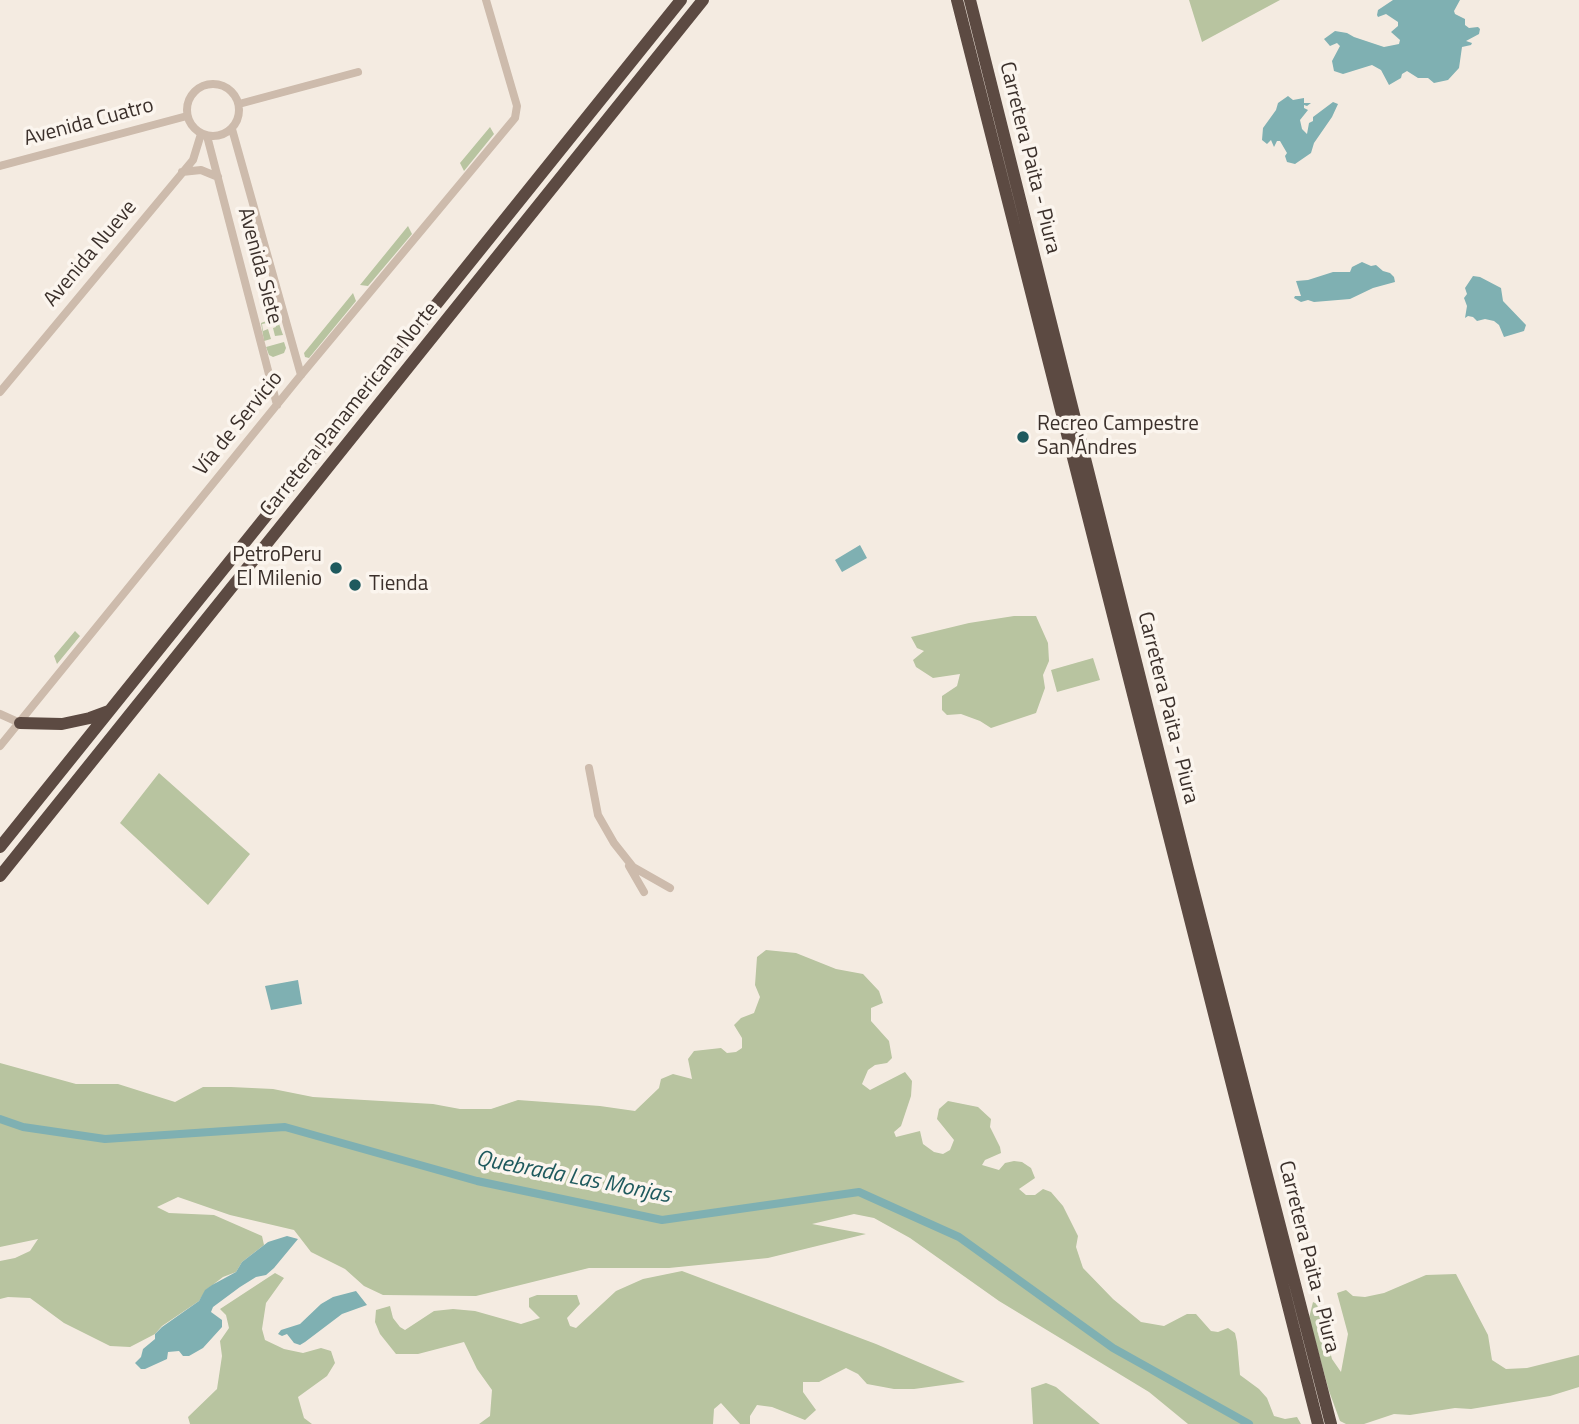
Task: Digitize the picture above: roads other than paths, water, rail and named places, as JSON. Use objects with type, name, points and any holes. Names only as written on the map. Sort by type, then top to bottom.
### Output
[{"type":"highway","name":"Carretera Panamericana Norte","points":[[0,847],[681,0]]},
{"type":"highway","name":"Carretera Panamericana Norte","points":[[0,876],[705,0]]},
{"type":"highway","points":[[955,0],[970,26]]},
{"type":"highway","name":"Carretera Paita - Piura","points":[[970,0],[970,26],[1318,1424]]},
{"type":"highway","points":[[970,26],[978,0]]},
{"type":"highway","name":"Carretera Paita - Piura","points":[[970,26],[1331,1424]]},
{"type":"highway","points":[[470,262],[484,273]]},
{"type":"highway","points":[[176,628],[191,639]]},
{"type":"highway","points":[[20,723],[62,724],[110,711]]},
{"type":"street","name":"Vía de Servicio","points":[[0,747],[301,375],[509,126],[517,113],[517,106],[486,0]]},
{"type":"street","points":[[239,104],[358,72]]},
{"type":"street","points":[[207,85],[227,88],[239,104],[239,117],[232,129],[220,136],[204,135],[192,126],[187,116],[191,96],[207,85]]},
{"type":"street","name":"Avenida Cuatro","points":[[0,166],[187,116]]},
{"type":"street","name":"Avenida Siete","points":[[232,129],[301,375]]},
{"type":"street","name":"Avenida Siete","points":[[204,135],[218,177],[277,405]]},
{"type":"street","name":"Avenida Nueve","points":[[0,392],[182,172],[204,135]]},
{"type":"street","points":[[182,172],[201,170],[218,177]]},
{"type":"street","points":[[0,713],[20,723]]},
{"type":"street","points":[[589,768],[598,816],[644,892]]},
{"type":"street","points":[[625,858],[643,874],[670,888]]},
{"type":"water","points":[[1393,0],[1460,0],[1455,14],[1465,19],[1465,25],[1469,28],[1480,29],[1479,34],[1466,41],[1472,43],[1471,45],[1462,47],[1459,68],[1448,80],[1434,83],[1428,78],[1418,78],[1407,71],[1389,85],[1381,70],[1372,65],[1343,74],[1334,71],[1332,61],[1340,46],[1337,43],[1330,46],[1324,39],[1335,31],[1384,47],[1399,44],[1400,40],[1391,32],[1398,26],[1398,22],[1386,14],[1377,15],[1378,10]]},
{"type":"water","points":[[1288,96],[1293,100],[1304,98],[1304,103],[1311,103],[1304,105],[1308,110],[1300,120],[1302,129],[1307,134],[1313,117],[1333,102],[1338,104],[1314,143],[1311,153],[1295,164],[1287,162],[1287,153],[1280,141],[1277,141],[1274,147],[1271,140],[1267,144],[1262,140],[1263,128],[1278,103]]},
{"type":"water","points":[[1362,262],[1376,265],[1390,273],[1395,282],[1373,288],[1350,299],[1301,302],[1294,298],[1301,296],[1296,281],[1333,272],[1350,272],[1352,267]]},
{"type":"water","points":[[1473,276],[1501,288],[1503,301],[1526,325],[1524,331],[1504,337],[1499,325],[1494,321],[1477,321],[1468,316],[1465,318],[1465,288]]},
{"type":"water","points":[[860,545],[867,558],[842,572],[835,560]]},
{"type":"water","points":[[298,980],[302,1004],[271,1010],[265,986]]},
{"type":"water","points":[[287,1236],[298,1239],[274,1268],[266,1275],[256,1277],[240,1287],[213,1307],[211,1312],[222,1320],[222,1327],[203,1348],[189,1356],[183,1356],[179,1351],[168,1352],[167,1359],[145,1369],[135,1363],[141,1357],[143,1349],[155,1339],[155,1334],[199,1301],[205,1290],[236,1272],[242,1262],[268,1242]]},
{"type":"water","points":[[356,1291],[367,1305],[342,1314],[300,1345],[294,1343],[287,1334],[278,1334],[281,1330],[300,1324],[321,1304],[333,1297]]},
{"type":"waterway","name":"Quebrada Las Monjas","points":[[0,1119],[23,1127],[105,1139],[285,1127],[477,1181],[662,1220],[859,1192],[959,1237],[1113,1348],[1249,1424]]},
{"type":"place","name":"Recreo Campestre San Ándres","points":[[1023,437]]},
{"type":"place","name":"PetroPeru El Milenio","points":[[336,568]]},
{"type":"place","name":"Tienda","points":[[355,585]]}]
